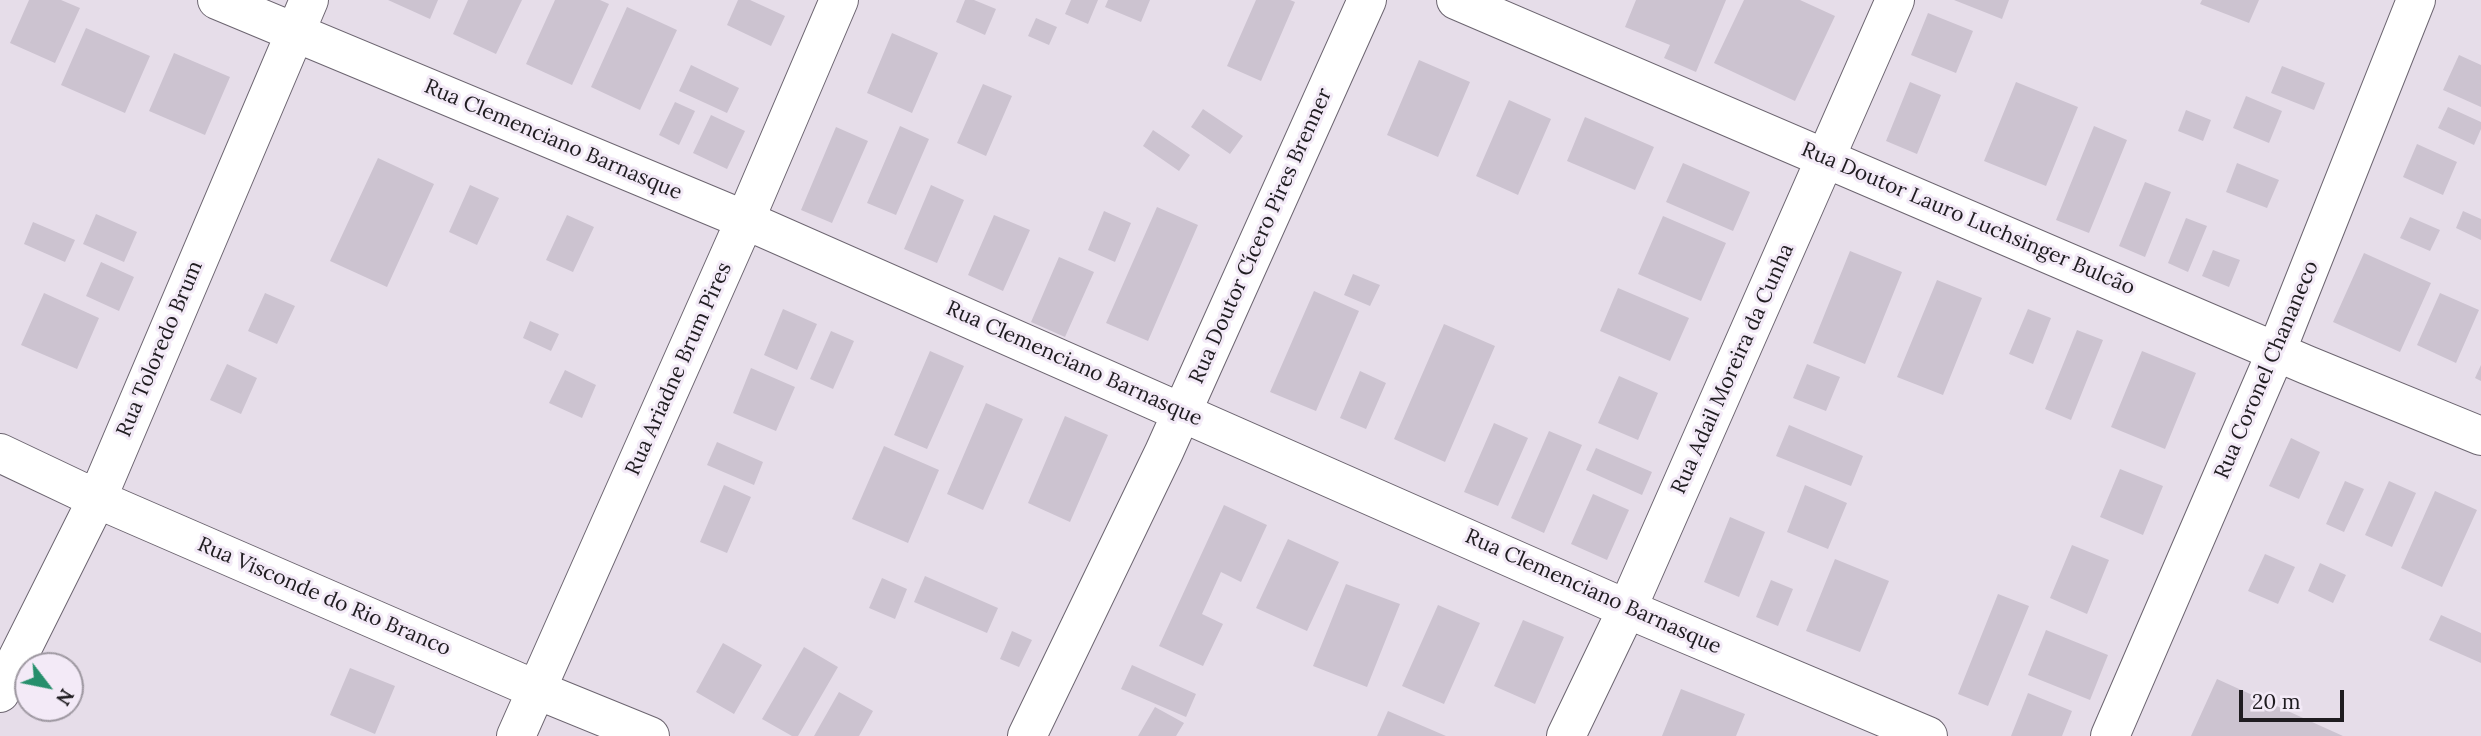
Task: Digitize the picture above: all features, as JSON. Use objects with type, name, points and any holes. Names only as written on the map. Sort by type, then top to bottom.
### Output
[{"type":"street","name":"Rua Clemenciano Barnasque","points":[[217,0],[302,16],[745,220],[1627,608],[1928,736]]},
{"type":"street","name":"Rua Ariadne Brum Pires","points":[[516,736],[745,220],[839,0]]},
{"type":"street","name":"Rua Doutor Cícero Pires Brenner","points":[[1027,736],[1182,411],[1367,0]]},
{"type":"street","name":"Rua Doutor Lauro Luchsinger Bulcão","points":[[1456,0],[2276,352],[2481,436]]},
{"type":"street","name":"Rua Adail Moreira da Cunha","points":[[1566,736],[1627,608],[1895,0]]},
{"type":"street","name":"Rua Coronel Chananeco","points":[[2109,736],[2276,352],[2416,0]]},
{"type":"street","name":"Rua Toloredo Brum","points":[[0,694],[97,499],[302,16]]},
{"type":"street","name":"Rua Visconde do Rio Branco","points":[[0,453],[97,499],[537,690],[650,736]]},
{"type":"building","points":[[29,0],[61,0],[80,8],[55,63],[10,43]]},
{"type":"building","points":[[388,0],[438,0],[430,19]]},
{"type":"building","points":[[468,0],[522,0],[496,54],[453,34]]},
{"type":"building","points":[[555,0],[600,0],[609,4],[572,85],[526,64]]},
{"type":"building","points":[[738,0],[750,0],[785,16],[771,46],[727,25]]},
{"type":"building","points":[[965,0],[974,0],[996,9],[985,35],[956,22]]},
{"type":"building","points":[[1071,0],[1098,0],[1088,24],[1065,14]]},
{"type":"building","points":[[1108,0],[1150,0],[1141,22],[1105,7]]},
{"type":"building","points":[[1256,0],[1295,2],[1261,81],[1227,66]]},
{"type":"building","points":[[1636,0],[1726,0],[1696,72],[1664,58],[1670,45],[1625,27]]},
{"type":"building","points":[[1744,0],[1800,0],[1835,16],[1795,101],[1714,63]]},
{"type":"building","points":[[1954,0],[2009,0],[2002,19]]},
{"type":"building","points":[[2202,0],[2259,0],[2249,23],[2200,4]]},
{"type":"building","points":[[627,7],[677,30],[640,110],[591,87]]},
{"type":"building","points":[[1928,13],[1973,31],[1956,73],[1911,55]]},
{"type":"building","points":[[1036,18],[1057,27],[1049,45],[1028,36]]},
{"type":"building","points":[[86,28],[150,56],[125,113],[61,85]]},
{"type":"building","points":[[892,33],[938,53],[912,113],[867,93]]},
{"type":"building","points":[[174,53],[230,77],[205,135],[149,111]]},
{"type":"building","points":[[2459,55],[2481,65],[2481,107],[2443,90]]},
{"type":"building","points":[[1419,60],[1470,82],[1438,157],[1387,135]]},
{"type":"building","points":[[691,65],[739,88],[727,113],[679,91]]},
{"type":"building","points":[[2282,66],[2325,83],[2314,110],[2271,93]]},
{"type":"building","points":[[1910,82],[1941,95],[1917,154],[1886,141]]},
{"type":"building","points":[[2016,82],[2078,107],[2046,186],[1984,161]]},
{"type":"building","points":[[983,84],[1012,96],[986,156],[957,143]]},
{"type":"building","points":[[2246,96],[2282,111],[2269,143],[2233,128]]},
{"type":"building","points":[[1509,100],[1551,119],[1518,195],[1476,176]]},
{"type":"building","points":[[675,102],[695,111],[679,145],[659,135]]},
{"type":"building","points":[[2448,107],[2481,122],[2474,145],[2438,128]]},
{"type":"building","points":[[1203,109],[1243,136],[1230,154],[1191,127]]},
{"type":"building","points":[[2186,110],[2211,120],[2203,141],[2178,131]]},
{"type":"building","points":[[711,115],[745,131],[727,169],[693,153]]},
{"type":"building","points":[[1585,117],[1654,147],[1635,190],[1567,161]]},
{"type":"building","points":[[900,126],[929,139],[896,215],[867,203]]},
{"type":"building","points":[[2094,126],[2127,140],[2089,233],[2056,220]]},
{"type":"building","points":[[836,127],[868,141],[832,223],[801,210]]},
{"type":"building","points":[[1153,130],[1190,155],[1179,171],[1143,146]]},
{"type":"building","points":[[2417,144],[2457,162],[2443,195],[2403,177]]},
{"type":"building","points":[[378,158],[434,184],[387,287],[330,261]]},
{"type":"building","points":[[1683,163],[1750,192],[1733,231],[1666,202]]},
{"type":"building","points":[[2237,163],[2279,180],[2267,208],[2226,192]]},
{"type":"building","points":[[2145,182],[2171,192],[2145,257],[2119,246]]},
{"type":"building","points":[[470,185],[499,198],[477,245],[449,232]]},
{"type":"building","points":[[931,185],[964,200],[937,263],[904,249]]},
{"type":"building","points":[[1157,207],[1198,225],[1148,341],[1106,323]]},
{"type":"building","points":[[1104,211],[1131,223],[1115,262],[1088,250]]},
{"type":"building","points":[[2463,211],[2481,219],[2481,240],[2456,228]]},
{"type":"building","points":[[96,214],[137,232],[124,262],[83,244]]},
{"type":"building","points":[[567,215],[594,227],[573,272],[546,260]]},
{"type":"building","points":[[994,215],[1030,230],[1003,291],[968,275]]},
{"type":"building","points":[[1663,216],[1726,243],[1701,301],[1638,274]]},
{"type":"building","points":[[2410,217],[2440,230],[2430,251],[2400,238]]},
{"type":"building","points":[[2186,218],[2207,226],[2188,272],[2168,263]]},
{"type":"building","points":[[33,222],[75,240],[65,262],[24,244]]},
{"type":"building","points":[[2213,250],[2240,260],[2229,287],[2202,276]]},
{"type":"building","points":[[1850,251],[1902,272],[1865,364],[1813,343]]},
{"type":"building","points":[[2364,253],[2431,283],[2400,352],[2333,322]]},
{"type":"building","points":[[1059,257],[1094,272],[1065,337],[1031,322]]},
{"type":"building","points":[[101,262],[134,277],[119,311],[86,296]]},
{"type":"building","points":[[1353,274],[1380,285],[1370,306],[1344,295]]},
{"type":"building","points":[[1937,280],[1982,298],[1943,395],[1897,377]]},
{"type":"building","points":[[1618,288],[1689,318],[1670,361],[1600,331]]},
{"type":"building","points":[[1314,291],[1359,311],[1316,411],[1270,392]]},
{"type":"building","points":[[44,293],[99,318],[77,369],[21,345]]},
{"type":"building","points":[[265,293],[295,306],[277,344],[248,331]]},
{"type":"building","points":[[2440,293],[2479,310],[2456,363],[2417,345]]},
{"type":"building","points":[[783,309],[817,324],[797,370],[764,355]]},
{"type":"building","points":[[2028,309],[2051,318],[2033,364],[2009,354]]},
{"type":"building","points":[[530,321],[559,334],[551,351],[523,338]]},
{"type":"building","points":[[1444,324],[1495,346],[1445,462],[1394,439]]},
{"type":"building","points":[[2077,330],[2103,340],[2071,420],[2045,409]]},
{"type":"building","points":[[831,331],[854,341],[833,389],[810,379]]},
{"type":"building","points":[[930,351],[964,366],[927,449],[894,435]]},
{"type":"building","points":[[2142,351],[2196,373],[2165,449],[2111,427]]},
{"type":"building","points":[[227,364],[257,378],[241,414],[210,400]]},
{"type":"building","points":[[1807,364],[1840,377],[1826,411],[1793,398]]},
{"type":"building","points":[[2481,365],[2481,381],[2475,378]]},
{"type":"building","points":[[751,368],[795,387],[776,431],[733,413]]},
{"type":"building","points":[[565,370],[596,385],[582,418],[549,403]]},
{"type":"building","points":[[1360,371],[1386,383],[1366,429],[1340,418]]},
{"type":"building","points":[[1619,376],[1658,393],[1638,440],[1598,423]]},
{"type":"building","points":[[986,403],[1023,419],[983,510],[947,494]]},
{"type":"building","points":[[1065,416],[1108,435],[1070,522],[1028,503]]},
{"type":"building","points":[[1494,423],[1528,438],[1498,506],[1464,492]]},
{"type":"building","points":[[1789,425],[1863,456],[1851,486],[1776,456]]},
{"type":"building","points":[[1549,431],[1582,445],[1544,533],[1511,518]]},
{"type":"building","points":[[2291,438],[2320,452],[2299,499],[2269,486]]},
{"type":"building","points":[[717,442],[763,462],[754,485],[707,465]]},
{"type":"building","points":[[884,446],[939,470],[908,543],[852,519]]},
{"type":"building","points":[[1596,448],[1652,472],[1642,495],[1586,470]]},
{"type":"building","points":[[2120,469],[2163,486],[2143,535],[2100,517]]},
{"type":"building","points":[[2345,481],[2364,489],[2344,532],[2326,524]]},
{"type":"building","points":[[2389,481],[2416,493],[2392,547],[2365,535]]},
{"type":"building","points":[[724,485],[751,497],[727,553],[700,542]]},
{"type":"building","points":[[1805,485],[1847,503],[1828,549],[1787,532]]},
{"type":"building","points":[[2435,491],[2477,510],[2442,587],[2401,568]]},
{"type":"building","points":[[1593,494],[1629,510],[1607,560],[1571,544]]},
{"type":"building","points":[[1224,505],[1267,525],[1241,582],[1221,572],[1202,614],[1223,624],[1203,666],[1159,646]]},
{"type":"building","points":[[1730,517],[1765,532],[1739,597],[1704,582]]},
{"type":"building","points":[[1288,539],[1339,562],[1307,631],[1256,608]]},
{"type":"building","points":[[2072,545],[2109,560],[2087,614],[2050,598]]},
{"type":"building","points":[[2265,554],[2295,567],[2278,604],[2248,591]]},
{"type":"building","points":[[1835,559],[1889,581],[1860,652],[1806,631]]},
{"type":"building","points":[[2320,563],[2346,575],[2333,603],[2308,591]]},
{"type":"building","points":[[925,576],[998,608],[987,633],[914,602]]},
{"type":"building","points":[[882,578],[907,589],[895,619],[869,608]]},
{"type":"building","points":[[1771,580],[1793,589],[1778,626],[1756,617]]},
{"type":"building","points":[[1346,584],[1400,604],[1367,687],[1313,666]]},
{"type":"building","points":[[1998,594],[2029,606],[1988,706],[1958,694]]},
{"type":"building","points":[[1438,605],[1480,623],[1444,704],[1402,686]]},
{"type":"building","points":[[2441,615],[2481,633],[2481,663],[2429,640]]},
{"type":"building","points":[[1523,620],[1564,637],[1535,704],[1494,686]]},
{"type":"building","points":[[2046,630],[2108,655],[2090,700],[2028,675]]},
{"type":"building","points":[[1012,631],[1032,640],[1019,667],[1000,659]]},
{"type":"building","points":[[723,643],[762,665],[734,714],[696,692]]},
{"type":"building","points":[[804,647],[838,667],[798,736],[792,736],[762,719]]},
{"type":"building","points":[[1132,665],[1196,694],[1186,717],[1121,689]]},
{"type":"building","points":[[350,668],[395,686],[375,734],[330,715]]},
{"type":"building","points":[[2217,679],[2343,736],[2191,736]]},
{"type":"building","points":[[1681,689],[1745,714],[1736,736],[1662,736]]},
{"type":"building","points":[[839,692],[873,711],[859,736],[814,736]]},
{"type":"building","points":[[2028,693],[2072,711],[2062,736],[2011,736]]},
{"type":"building","points":[[1155,707],[1184,723],[1176,736],[1138,736]]},
{"type":"building","points":[[1388,711],[1446,736],[1377,736]]}]
